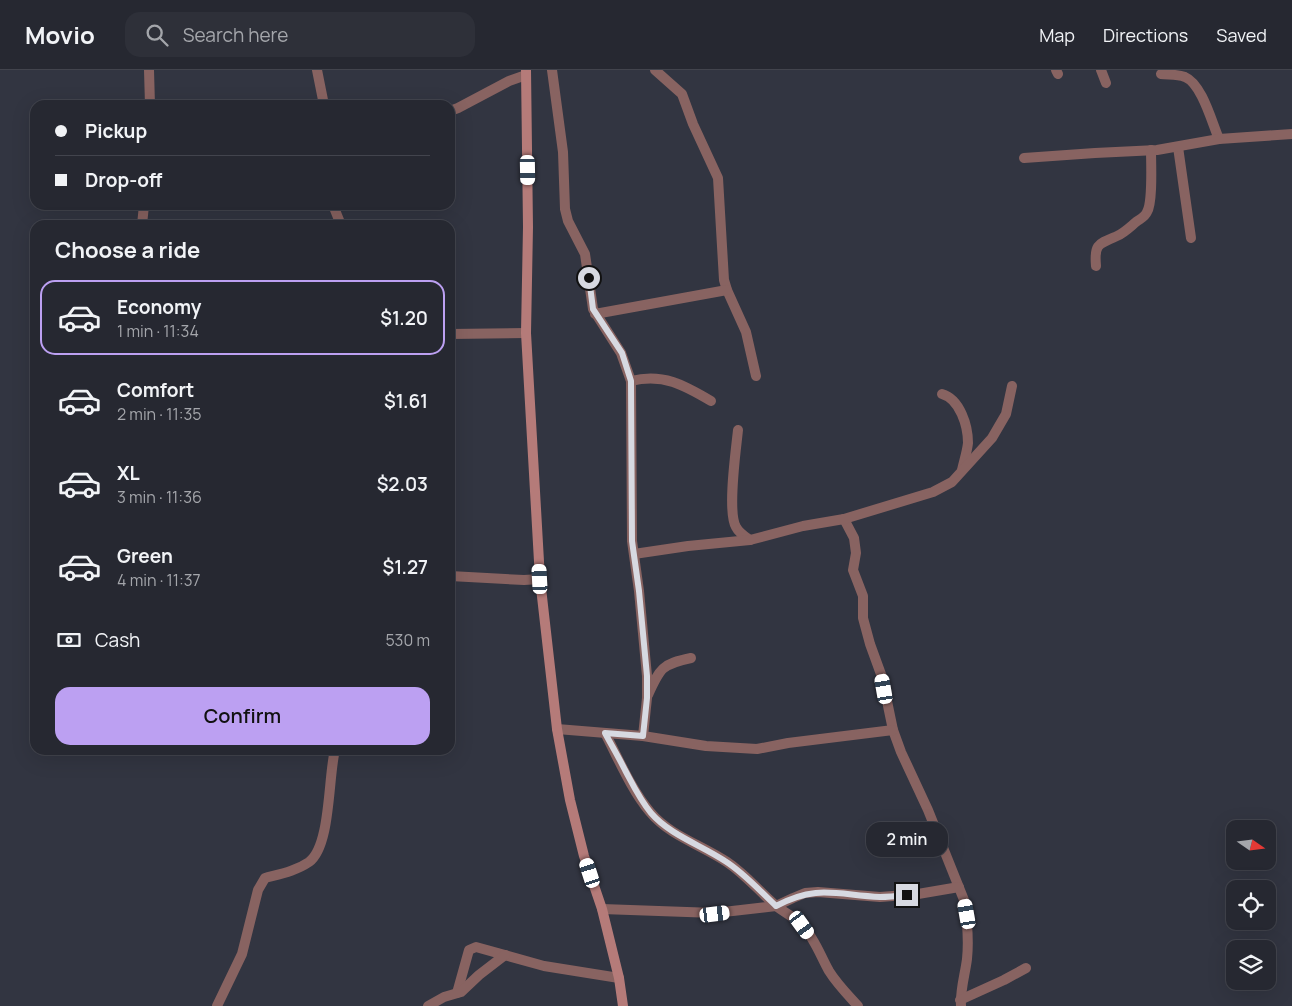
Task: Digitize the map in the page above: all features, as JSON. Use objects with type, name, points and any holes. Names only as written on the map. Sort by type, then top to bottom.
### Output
[{"type":"street","points":[[149,70],[150,100]]},
{"type":"street","points":[[319,70],[323,100]]},
{"type":"street","points":[[552,70],[563,152],[565,208],[568,221],[585,254],[595,314],[622,353],[631,381],[632,541],[645,648],[647,698],[643,736]]},
{"type":"street","points":[[655,70],[682,94],[693,124],[718,178],[724,280],[746,332],[756,376]]},
{"type":"street","points":[[1101,70],[1106,83]]},
{"type":"street","points":[[455,109],[526,73],[528,227],[526,333],[540,579],[557,729],[574,820],[602,909],[620,978],[623,1006]]},
{"type":"street","points":[[1160,74],[1179,75],[1193,83],[1205,104],[1219,139]]},
{"type":"street","points":[[1024,158],[1150,150],[1219,139],[1292,134]]},
{"type":"street","points":[[1178,147],[1191,238]]},
{"type":"street","points":[[1096,266],[1096,248],[1101,242],[1123,233],[1146,215],[1151,195],[1150,150]]},
{"type":"street","points":[[595,314],[727,290]]},
{"type":"street","points":[[455,334],[526,333]]},
{"type":"street","points":[[631,381],[654,377],[688,387],[712,401]]},
{"type":"street","points":[[634,554],[750,540],[803,526],[844,519],[933,492],[952,482],[981,451],[1006,414],[1012,386]]},
{"type":"street","points":[[942,394],[948,396],[958,406],[966,432],[968,443],[962,471]]},
{"type":"street","points":[[738,430],[732,504],[733,520],[740,534],[750,540]]},
{"type":"street","points":[[844,519],[854,538],[856,553],[853,570],[863,596],[863,618],[882,677],[892,730],[928,810],[964,900],[967,914],[968,944],[960,1003]]},
{"type":"street","points":[[455,576],[524,580],[540,579]]},
{"type":"street","points":[[647,698],[658,674],[663,668],[668,664],[691,658]]},
{"type":"street","points":[[557,729],[643,736],[706,746],[757,749],[788,743],[892,730]]},
{"type":"street","points":[[605,733],[650,813],[671,830],[716,855],[739,871],[776,906],[802,925],[831,974],[858,1006]]},
{"type":"street","points":[[217,1006],[242,954],[262,881],[265,878],[292,871],[310,862],[316,856],[323,837],[327,817],[334,755]]},
{"type":"street","points":[[602,909],[715,914],[776,906],[793,898],[818,892],[880,897],[918,894],[959,887]]},
{"type":"street","points":[[456,993],[471,947],[504,954],[544,966],[620,978]]},
{"type":"street","points":[[428,1006],[444,997],[461,992],[504,954]]},
{"type":"street","points":[[960,1003],[1026,968]]},
{"type":"route","points":[[589,278],[593,309],[622,353],[631,381],[632,541],[647,676],[643,736],[605,733],[641,801],[650,813],[671,830],[736,868],[776,906],[793,898],[818,892],[880,897],[907,895]]}]
